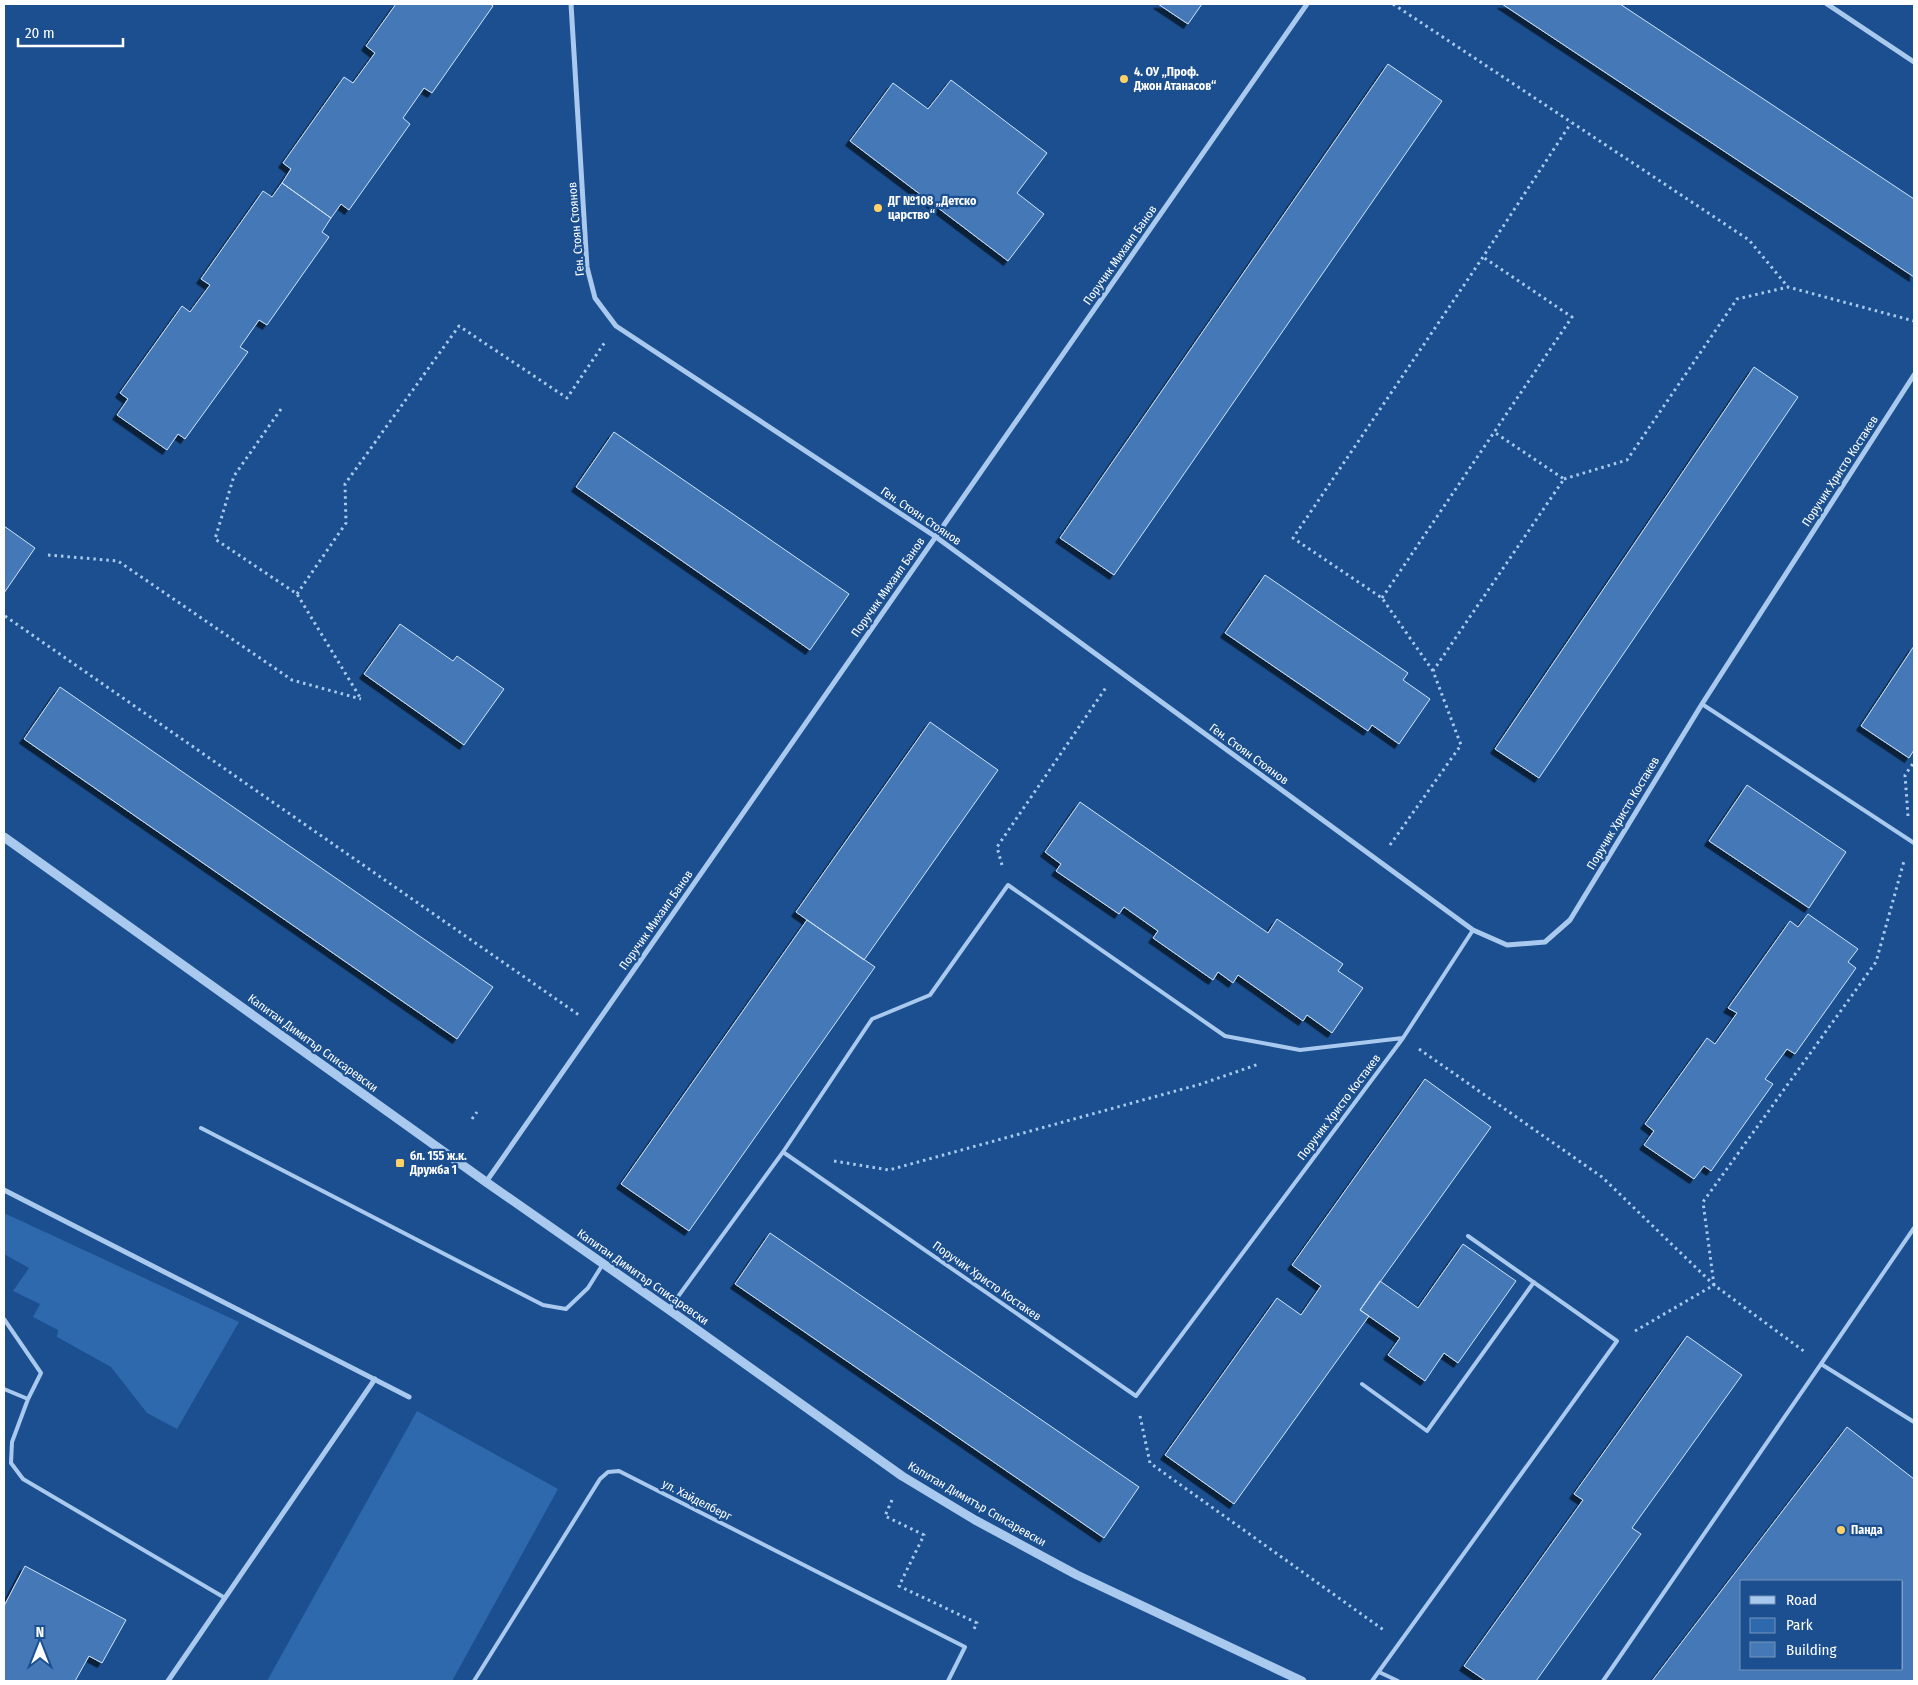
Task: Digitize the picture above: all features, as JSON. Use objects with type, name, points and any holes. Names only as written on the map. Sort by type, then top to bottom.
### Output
[{"type":"street","name":"Ген. Стоян Стоянов","points":[[571,4],[587,267],[595,298],[616,326],[936,537],[1473,930]]},
{"type":"street","name":"Поручик Михаил Банов","points":[[486,1182],[1307,4]]},
{"type":"street","points":[[1827,4],[1914,62]]},
{"type":"street","name":"Поручик Христо Костакев","points":[[1473,930],[1507,945],[1545,942],[1570,920],[1702,704],[1914,375]]},
{"type":"street","name":"Капитан Димитър Списаревски","points":[[4,837],[486,1182],[902,1476],[975,1520],[1077,1575],[1302,1681]]},
{"type":"street","points":[[4,1190],[409,1397]]},
{"type":"street","points":[[168,1681],[375,1379]]},
{"type":"lane","points":[[1702,704],[1912,841]]},
{"type":"lane","points":[[668,1309],[783,1152],[872,1019],[930,995],[1008,885],[1225,1036],[1300,1050],[1403,1038]]},
{"type":"lane","name":"Поручик Христо Костакев","points":[[783,1152],[1136,1396],[1403,1038],[1473,930]]},
{"type":"lane","points":[[201,1128],[543,1305],[566,1309],[588,1288],[603,1264]]},
{"type":"lane","points":[[1603,1681],[1914,1228]]},
{"type":"lane","points":[[1372,1681],[1617,1341],[1468,1236]]},
{"type":"lane","points":[[1362,1384],[1427,1431],[1534,1282]]},
{"type":"lane","points":[[4,1319],[41,1373],[28,1399],[12,1442],[11,1463],[23,1479],[225,1598]]},
{"type":"lane","points":[[1821,1364],[1914,1422]]},
{"type":"lane","points":[[4,1389],[28,1399]]},
{"type":"lane","name":"ул. Хайделберг","points":[[474,1681],[600,1479],[608,1472],[619,1471],[965,1647],[948,1681]]},
{"type":"lane","points":[[1379,1672],[1398,1681]]},
{"type":"path","points":[[1393,4],[1749,240],[1788,287]]},
{"type":"path","points":[[1378,861],[1461,745],[1434,671],[1382,598],[1293,538],[1483,257],[1570,123]]},
{"type":"path","points":[[1382,598],[1572,317],[1483,257]]},
{"type":"path","points":[[1434,671],[1564,479],[1627,460],[1738,299],[1788,287],[1914,321]]},
{"type":"path","points":[[297,594],[346,523],[346,484],[459,326],[567,398],[616,326]]},
{"type":"path","points":[[48,555],[118,561],[292,680],[362,699],[297,594],[215,539],[234,476],[281,409]]},
{"type":"path","points":[[1494,432],[1564,479]]},
{"type":"path","points":[[5,616],[594,1026]]},
{"type":"path","points":[[1008,885],[997,847],[1119,670]]},
{"type":"path","points":[[1714,1285],[1703,1202],[1876,962],[1912,841],[1905,775],[1914,762]]},
{"type":"path","points":[[1403,1038],[1602,1177],[1714,1285],[1821,1364]]},
{"type":"path","points":[[831,1160],[890,1170],[1201,1084],[1300,1050]]},
{"type":"path","points":[[472,1119],[477,1112]]},
{"type":"path","points":[[426,1176],[429,1172]]},
{"type":"path","points":[[1617,1341],[1714,1285]]},
{"type":"path","points":[[1136,1396],[1150,1463],[1401,1642]]},
{"type":"path","points":[[892,1500],[885,1516],[924,1535],[898,1586],[931,1602]]},
{"type":"green space","points":[[4,1213],[239,1322],[177,1429],[147,1413],[111,1367],[57,1337],[58,1330],[33,1317],[40,1304],[13,1291],[29,1268],[4,1254]]},
{"type":"green space","points":[[417,1411],[558,1489],[452,1681],[267,1681]]},
{"type":"building","points":[[396,4],[490,4],[493,6],[432,93],[424,88],[403,118],[410,124],[349,210],[341,204],[331,218],[282,183],[291,169],[283,163],[344,77],[353,83],[375,53],[366,46]]},
{"type":"building","points":[[1158,4],[1202,4],[1188,24]]},
{"type":"building","points":[[1502,4],[1620,4],[1765,100],[1914,199],[1914,277]]},
{"type":"building","points":[[1388,64],[1442,101],[1114,575],[1060,538]]},
{"type":"building","points":[[951,80],[1047,153],[1017,193],[1044,214],[1008,261],[850,141],[893,83],[928,109]]},
{"type":"building","points":[[282,183],[331,218],[322,232],[329,237],[267,325],[259,320],[240,347],[248,352],[185,439],[178,434],[167,450],[117,415],[128,399],[120,393],[182,306],[190,312],[210,285],[201,279],[263,191],[272,197]]},
{"type":"building","points":[[1754,367],[1798,397],[1539,778],[1495,749]]},
{"type":"building","points":[[614,432],[849,594],[810,650],[576,487]]},
{"type":"building","points":[[4,526],[35,548],[4,593]]},
{"type":"building","points":[[1265,575],[1408,673],[1403,680],[1430,699],[1399,744],[1372,725],[1368,731],[1225,633]]},
{"type":"building","points":[[400,624],[453,661],[457,656],[504,689],[464,745],[364,674]]},
{"type":"building","points":[[1914,646],[1914,750],[1909,758],[1861,726]]},
{"type":"building","points":[[60,687],[493,987],[457,1039],[24,739]]},
{"type":"building","points":[[930,722],[998,770],[864,960],[796,912]]},
{"type":"building","points":[[1747,785],[1846,852],[1809,908],[1709,841]]},
{"type":"building","points":[[1080,802],[1268,933],[1277,919],[1343,964],[1338,971],[1363,988],[1332,1033],[1307,1015],[1303,1021],[1238,975],[1233,983],[1218,972],[1213,980],[1153,938],[1158,931],[1124,907],[1119,914],[1056,871],[1061,864],[1045,852]]},
{"type":"building","points":[[1808,914],[1858,949],[1848,962],[1856,968],[1795,1054],[1787,1049],[1765,1079],[1773,1084],[1711,1171],[1704,1166],[1694,1179],[1644,1145],[1654,1131],[1645,1124],[1707,1038],[1715,1044],[1737,1013],[1728,1008],[1790,921],[1798,927]]},
{"type":"building","points":[[807,920],[875,967],[689,1231],[621,1184]]},
{"type":"building","points":[[1425,1079],[1491,1127],[1360,1310],[1369,1316],[1234,1504],[1165,1455],[1277,1298],[1301,1315],[1321,1286],[1292,1265]]},
{"type":"building","points":[[770,1233],[1139,1487],[1104,1538],[735,1284]]},
{"type":"building","points":[[1463,1244],[1516,1281],[1458,1363],[1444,1353],[1425,1381],[1388,1355],[1400,1338],[1360,1310],[1380,1281],[1418,1308]]},
{"type":"building","points":[[1687,1336],[1742,1375],[1632,1528],[1641,1534],[1536,1681],[1486,1681],[1464,1666],[1583,1500],[1574,1494]]},
{"type":"building","name":"Панда","points":[[1847,1427],[1914,1479],[1914,1681],[1652,1681]]},
{"type":"building","points":[[25,1566],[126,1620],[102,1663],[89,1656],[75,1681],[4,1681],[4,1606]]},
{"type":"place","name":"4. ОУ „Проф. Джон Атанасов“","points":[[1124,79]]},
{"type":"place","name":"ДГ №108 „Детско царство“","points":[[878,208]]},
{"type":"place","name":"бл. 155 ж.к. Дружба 1","points":[[400,1163]]},
{"type":"place","name":"Панда","points":[[1841,1530]]}]
